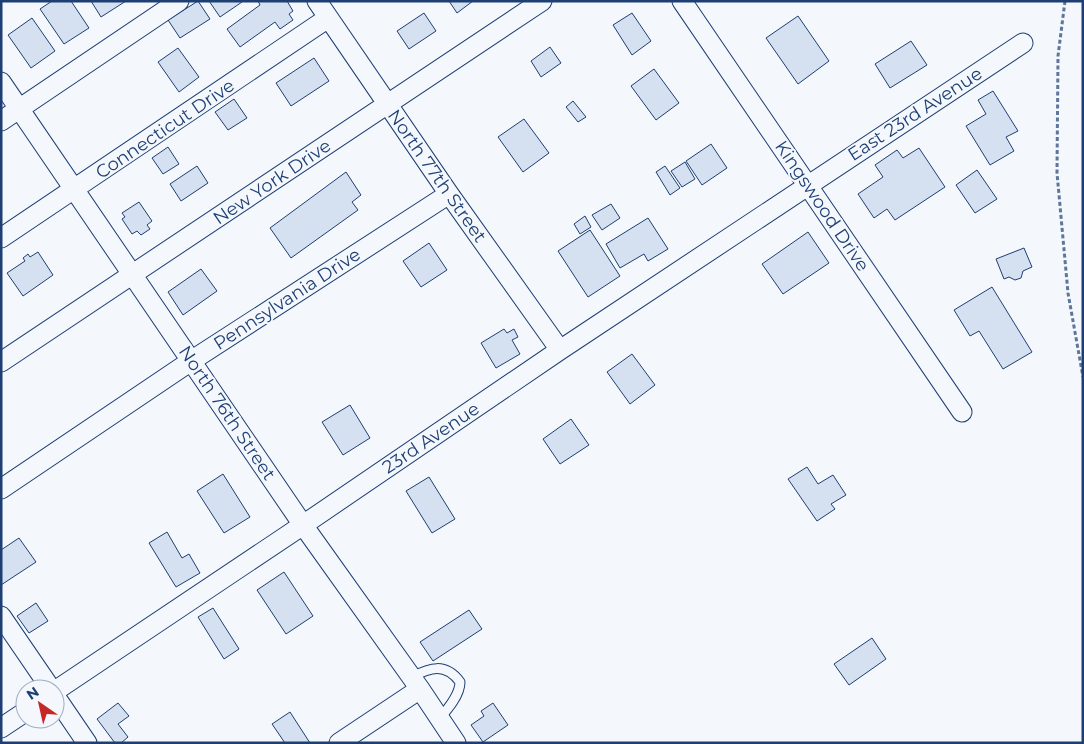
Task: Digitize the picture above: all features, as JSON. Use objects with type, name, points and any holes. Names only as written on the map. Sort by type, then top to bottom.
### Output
[{"type":"street","points":[[1,121],[179,1]]},
{"type":"street","name":"North 77th Street","points":[[317,1],[387,105],[560,350]]},
{"type":"street","name":"New York Drive","points":[[1,362],[542,1]]},
{"type":"street","name":"Kingswood Drive","points":[[682,1],[962,412]]},
{"type":"street","name":"Connecticut Drive","points":[[1,238],[328,18]]},
{"type":"street","name":"East 23rd Avenue","points":[[808,184],[1023,43]]},
{"type":"street","name":"North 76th Street","points":[[1,82],[303,525],[456,743]]},
{"type":"street","name":"23rd Avenue","points":[[65,684],[808,184]]},
{"type":"street","name":"Pennsylvania Drive","points":[[1,489],[191,361],[449,194]]},
{"type":"street","points":[[1,616],[43,679]]},
{"type":"street","points":[[339,743],[415,683]]},
{"type":"street","points":[[65,711],[87,743]]},
{"type":"street","points":[[1,728],[15,719]]},
{"type":"lane","points":[[415,683],[422,672],[439,668],[448,670],[460,682],[456,696],[440,719]]},
{"type":"path","points":[[1065,1],[1058,56],[1057,173],[1068,292],[1083,377]]},
{"type":"building","points":[[52,1],[71,1],[89,28],[64,44],[40,9]]},
{"type":"building","points":[[91,1],[126,1],[101,17]]},
{"type":"building","points":[[198,1],[210,19],[180,38],[168,20]]},
{"type":"building","points":[[209,1],[242,1],[242,2],[220,17]]},
{"type":"building","points":[[258,1],[287,1],[293,11],[289,14],[293,20],[280,29],[275,22],[240,47],[227,29],[260,5]]},
{"type":"building","points":[[449,1],[473,1],[457,13]]},
{"type":"building","points":[[424,13],[436,31],[409,49],[397,31]]},
{"type":"building","points":[[632,13],[651,41],[632,55],[613,25]]},
{"type":"building","points":[[798,16],[829,61],[798,84],[766,38]]},
{"type":"building","points":[[32,18],[55,51],[31,68],[8,35]]},
{"type":"building","points":[[911,41],[927,65],[890,88],[875,64]]},
{"type":"building","points":[[550,47],[561,63],[541,77],[531,61]]},
{"type":"building","points":[[178,48],[199,77],[179,92],[158,62]]},
{"type":"building","points":[[314,58],[329,81],[291,106],[276,83]]},
{"type":"building","points":[[654,69],[679,103],[656,120],[631,86]]},
{"type":"building","points":[[993,91],[1018,131],[1006,137],[1014,151],[990,165],[966,126],[986,114],[978,100]]},
{"type":"building","points":[[234,99],[247,118],[228,130],[215,112]]},
{"type":"building","points":[[573,101],[586,117],[578,122],[566,107]]},
{"type":"building","points":[[524,119],[549,153],[523,172],[498,137]]},
{"type":"building","points":[[711,144],[727,168],[702,185],[686,161]]},
{"type":"building","points":[[168,147],[179,164],[163,174],[152,158]]},
{"type":"building","points":[[919,148],[945,187],[895,220],[887,209],[874,218],[858,194],[883,177],[875,165],[897,150],[903,158]]},
{"type":"building","points":[[685,162],[695,179],[682,187],[671,171]]},
{"type":"building","points":[[197,166],[208,183],[181,201],[170,184]]},
{"type":"building","points":[[665,166],[680,188],[670,195],[656,172]]},
{"type":"building","points":[[977,170],[997,199],[975,213],[956,185]]},
{"type":"building","points":[[346,172],[361,195],[352,202],[358,210],[291,258],[270,228]]},
{"type":"building","points":[[139,202],[152,221],[147,225],[150,229],[141,235],[137,231],[132,234],[122,219],[125,217],[122,213]]},
{"type":"building","points":[[611,204],[620,218],[602,230],[592,215]]},
{"type":"building","points":[[585,216],[591,227],[580,234],[574,224]]},
{"type":"building","points":[[648,218],[668,249],[648,261],[644,254],[620,268],[606,244]]},
{"type":"building","points":[[590,230],[620,276],[588,297],[558,251]]},
{"type":"building","points":[[808,232],[829,263],[783,294],[762,264]]},
{"type":"building","points":[[429,243],[447,270],[421,287],[403,261]]},
{"type":"building","points":[[1024,248],[1032,267],[1023,271],[1021,278],[1015,280],[1009,277],[1004,279],[996,259]]},
{"type":"building","points":[[38,252],[53,275],[23,296],[7,273],[25,261],[23,258],[28,254],[30,257]]},
{"type":"building","points":[[201,269],[217,291],[183,315],[168,292]]},
{"type":"building","points":[[992,287],[1032,352],[1003,369],[979,331],[970,336],[954,310]]},
{"type":"building","points":[[504,329],[507,333],[514,329],[518,337],[512,340],[520,354],[496,368],[481,343]]},
{"type":"building","points":[[632,354],[655,385],[630,404],[607,372]]},
{"type":"building","points":[[350,405],[370,438],[343,455],[322,422]]},
{"type":"building","points":[[571,419],[589,445],[560,464],[543,439]]},
{"type":"building","points":[[807,467],[818,484],[833,475],[846,495],[831,504],[835,509],[817,521],[788,479]]},
{"type":"building","points":[[223,474],[250,517],[224,533],[197,491]]},
{"type":"building","points":[[429,477],[455,519],[432,533],[406,491]]},
{"type":"building","points":[[167,532],[182,558],[189,554],[200,573],[176,587],[149,543]]},
{"type":"building","points":[[19,538],[36,562],[1,585],[1,550]]},
{"type":"building","points":[[284,572],[313,616],[286,634],[257,590]]},
{"type":"building","points":[[36,603],[48,621],[29,633],[17,616]]},
{"type":"building","points":[[213,608],[239,649],[224,659],[198,617]]},
{"type":"building","points":[[469,610],[482,629],[433,661],[420,642]]},
{"type":"building","points":[[872,638],[886,659],[849,685],[834,664]]},
{"type":"building","points":[[118,703],[129,716],[118,724],[128,737],[121,743],[115,743],[97,719]]},
{"type":"building","points":[[493,703],[508,725],[483,742],[471,725],[484,716],[481,711]]},
{"type":"building","points":[[290,712],[310,743],[285,743],[272,724]]}]
